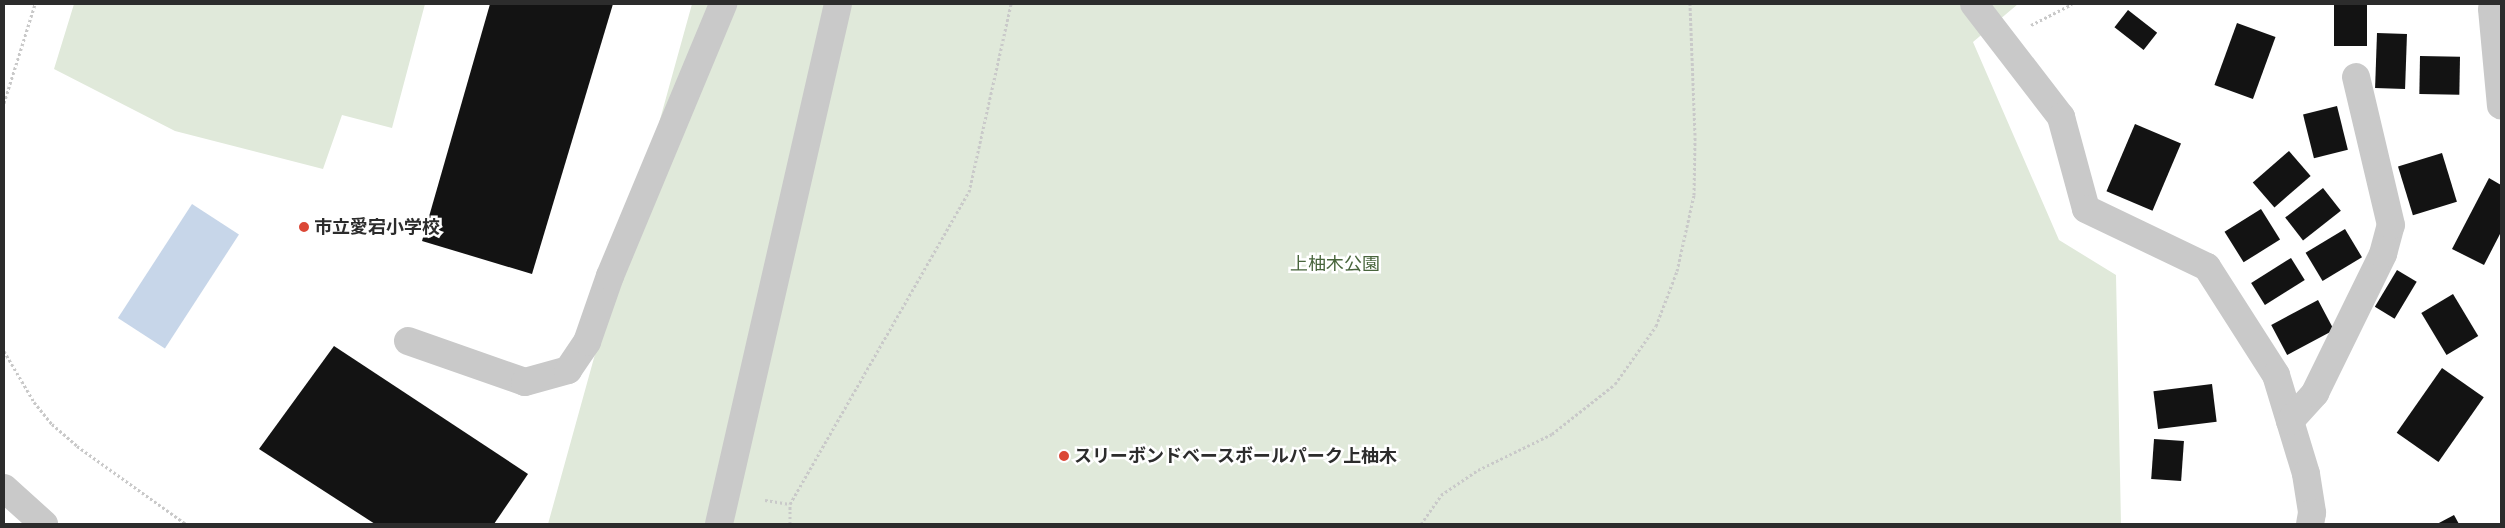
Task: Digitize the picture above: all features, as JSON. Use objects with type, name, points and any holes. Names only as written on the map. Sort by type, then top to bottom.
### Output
[{"type":"street","points":[[408,341],[525,382],[568,370],[587,342],[610,276],[723,4]]},
{"type":"street","points":[[719,524],[838,4]]},
{"type":"street","points":[[1974,4],[2061,117],[2086,209],[2207,267],[2276,374],[2306,474],[2312,513],[2310,524]]},
{"type":"street","points":[[2492,5],[2501,106]]},
{"type":"street","points":[[2290,421],[2315,392],[2383,254],[2391,225],[2356,78]]},
{"type":"street","points":[[4,488],[44,524]]},
{"type":"path","points":[[4,104],[36,4]]},
{"type":"path","points":[[790,524],[790,504],[969,192],[1011,4]]},
{"type":"path","points":[[1421,524],[1441,495],[1478,470],[1552,434],[1615,384],[1656,326],[1677,271],[1694,195],[1695,135],[1690,4]]},
{"type":"path","points":[[2001,39],[2072,4]]},
{"type":"path","points":[[4,351],[34,402],[52,424],[77,446],[186,524]]},
{"type":"path","points":[[765,500],[790,504]]},
{"type":"green space","points":[[74,4],[425,4],[392,128],[342,115],[323,169],[175,131],[54,69]]},
{"type":"green space","name":"上柚木公園","points":[[692,4],[2018,4],[1973,42],[2059,240],[2116,275],[2121,524],[548,524]]},
{"type":"water","points":[[192,204],[239,234],[165,349],[118,318]]},
{"type":"building","points":[[490,4],[613,4],[532,274],[422,241]]},
{"type":"building","points":[[2334,4],[2367,4],[2367,46],[2334,46]]},
{"type":"building","points":[[2128,10],[2157,33],[2144,50],[2114,27]]},
{"type":"building","points":[[2237,23],[2276,37],[2253,99],[2214,85]]},
{"type":"building","points":[[2377,33],[2407,34],[2405,89],[2375,88]]},
{"type":"building","points":[[2420,56],[2460,57],[2459,95],[2419,94]]},
{"type":"building","points":[[2337,106],[2348,150],[2314,158],[2303,114]]},
{"type":"building","points":[[2135,124],[2181,144],[2153,211],[2106,191]]},
{"type":"building","points":[[2289,151],[2311,176],[2274,207],[2253,182]]},
{"type":"building","points":[[2442,153],[2457,202],[2413,215],[2398,166]]},
{"type":"building","points":[[2489,178],[2501,185],[2501,232],[2484,265],[2452,249]]},
{"type":"building","points":[[2323,188],[2341,211],[2303,240],[2285,218]]},
{"type":"building","points":[[2261,209],[2280,240],[2244,262],[2225,232]]},
{"type":"building","points":[[2345,229],[2362,257],[2323,281],[2306,253]]},
{"type":"building","points":[[2291,258],[2305,280],[2265,305],[2251,283]]},
{"type":"building","points":[[2397,270],[2417,282],[2395,319],[2375,307]]},
{"type":"building","points":[[2453,294],[2478,336],[2447,355],[2421,313]]},
{"type":"building","points":[[2318,300],[2334,330],[2287,355],[2271,325]]},
{"type":"building","points":[[334,346],[528,474],[494,524],[375,524],[259,449]]},
{"type":"building","points":[[2442,368],[2484,397],[2438,462],[2397,433]]},
{"type":"building","points":[[2212,384],[2217,422],[2158,429],[2153,391]]},
{"type":"building","points":[[2154,439],[2184,441],[2181,481],[2151,479]]},
{"type":"building","points":[[2454,515],[2459,524],[2437,524]]},
{"type":"place","name":"市立愛宕小学校","points":[[304,227]]},
{"type":"place","name":"スリーボンドベースボールパーク上柚木","points":[[1064,456]]}]
